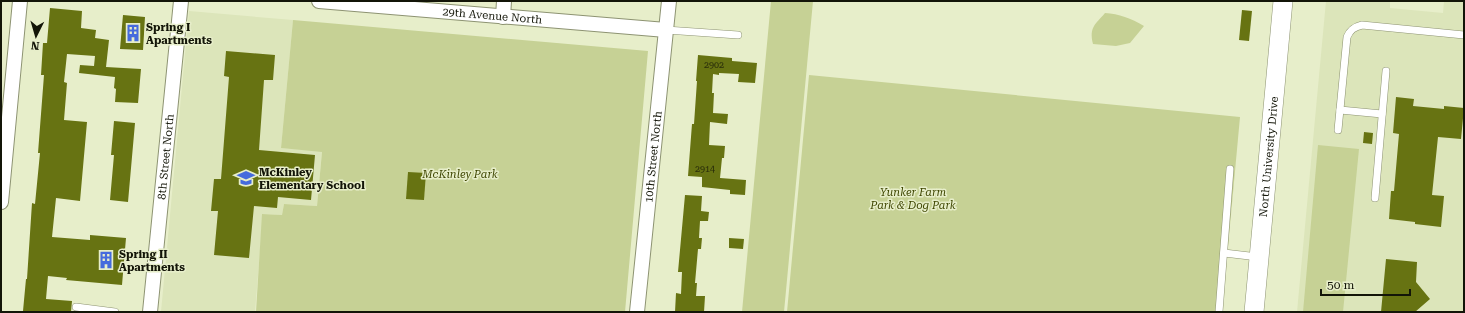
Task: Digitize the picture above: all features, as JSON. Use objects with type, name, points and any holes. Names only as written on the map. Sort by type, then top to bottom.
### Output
[{"type":"main road","name":"North University Drive","points":[[1254,312],[1283,1]]},
{"type":"street","points":[[1,202],[20,1]]},
{"type":"street","name":"8th Street North","points":[[150,312],[181,1]]},
{"type":"street","name":"29th Avenue North","points":[[319,1],[666,30]]},
{"type":"street","points":[[503,17],[504,1]]},
{"type":"street","name":"10th Street North","points":[[637,312],[669,1]]},
{"type":"lane","points":[[1338,130],[1347,38],[1350,31],[1355,26],[1362,25],[1464,35]]},
{"type":"lane","points":[[666,30],[738,35]]},
{"type":"lane","points":[[1375,198],[1386,71]]},
{"type":"lane","points":[[1340,110],[1382,114]]},
{"type":"lane","points":[[1219,312],[1230,169]]},
{"type":"lane","points":[[1224,253],[1259,258]]},
{"type":"lane","points":[[76,307],[115,312]]},
{"type":"shaded area","points":[[1326,1],[1390,1],[1390,8],[1443,13],[1444,1],[1464,1],[1464,312],[1297,312]]},
{"type":"shaded area","name":"McKinley Elementary School","points":[[189,11],[293,20],[281,148],[322,151],[317,206],[284,204],[282,215],[263,214],[255,312],[161,312]]},
{"type":"green space","points":[[771,1],[813,1],[784,312],[742,312]]},
{"type":"green space","points":[[1105,13],[1125,17],[1144,26],[1130,43],[1116,46],[1093,44],[1092,30]]},
{"type":"green space","name":"McKinley Park","points":[[293,20],[648,51],[625,312],[256,312],[262,214],[282,215],[284,204],[317,206],[322,152],[281,148]]},
{"type":"green space","name":"Yunker Farm Park & Dog Park","points":[[809,75],[1240,117],[1222,312],[787,312]]},
{"type":"green space","points":[[1318,145],[1359,149],[1343,312],[1303,312]]},
{"type":"building","points":[[50,8],[82,11],[81,28],[96,30],[95,38],[109,40],[106,67],[141,69],[138,103],[115,102],[115,77],[79,73],[80,65],[94,66],[95,56],[67,54],[64,82],[67,83],[64,120],[87,122],[80,201],[56,198],[52,237],[90,240],[90,235],[126,238],[122,285],[66,280],[67,278],[48,276],[46,299],[72,301],[71,312],[23,311],[27,279],[32,203],[35,204],[40,153],[38,153],[44,75],[41,75],[43,43],[47,43]]},
{"type":"building","points":[[1242,10],[1252,11],[1249,41],[1239,40]]},
{"type":"building","name":"Spring I Apartments","points":[[123,15],[145,17],[143,50],[120,49]]},
{"type":"building","points":[[226,51],[275,55],[273,80],[264,80],[259,150],[315,155],[311,200],[278,197],[277,208],[254,206],[249,258],[214,255],[218,211],[211,211],[214,179],[221,179],[229,77],[224,76]]},
{"type":"building","points":[[698,55],[732,58],[732,61],[757,63],[755,83],[738,82],[739,74],[713,74],[713,113],[728,114],[727,124],[710,122],[709,145],[725,146],[720,178],[746,180],[745,195],[730,194],[730,190],[702,187],[702,177],[688,176],[692,124],[694,124]]},
{"type":"building","points":[[1396,97],[1414,99],[1413,106],[1444,109],[1444,106],[1464,108],[1461,139],[1438,137],[1432,195],[1444,196],[1441,227],[1389,219],[1391,191],[1394,191],[1399,134],[1393,133]]},
{"type":"building","points":[[114,121],[135,123],[128,202],[110,200],[114,155],[111,155]]},
{"type":"building","points":[[1364,132],[1373,133],[1372,144],[1363,143]]},
{"type":"building","points":[[408,172],[426,173],[424,200],[406,199]]},
{"type":"building","points":[[685,195],[702,196],[701,211],[709,212],[708,221],[700,221],[699,238],[702,238],[701,249],[698,249],[695,283],[697,283],[696,296],[705,296],[704,312],[675,312],[676,293],[681,294],[682,272],[678,272]]},
{"type":"building","points":[[729,238],[744,239],[743,249],[729,248]]},
{"type":"building","points":[[1386,259],[1417,262],[1416,282],[1430,299],[1415,312],[1381,312]]},
{"type":"place","name":"Spring I Apartments","points":[[133,33]]},
{"type":"place","name":"McKinley Elementary School","points":[[246,178]]},
{"type":"place","name":"Spring II Apartments","points":[[106,260]]}]
